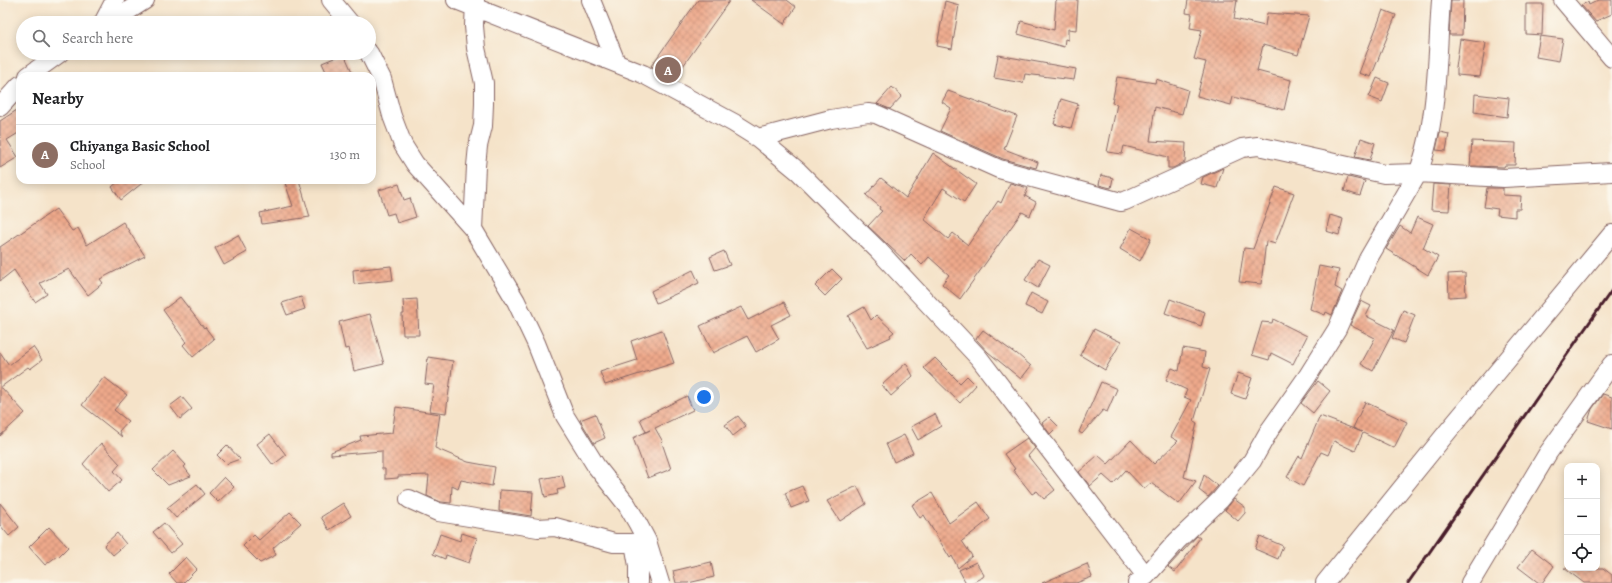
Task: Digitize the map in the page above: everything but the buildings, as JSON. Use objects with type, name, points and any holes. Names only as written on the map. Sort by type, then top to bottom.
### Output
[{"type":"street","points":[[107,16],[116,0]]},
{"type":"street","points":[[120,16],[145,0]]},
{"type":"street","points":[[331,0],[344,16]]},
{"type":"street","points":[[456,0],[475,4],[643,74],[734,123],[758,138],[798,171],[878,250],[979,358],[1141,579],[1177,541],[1220,500],[1252,461],[1269,430],[1308,377],[1336,329],[1368,259],[1418,173],[1423,160],[1433,112],[1441,0]]},
{"type":"street","points":[[591,0],[616,62]]},
{"type":"street","points":[[1563,0],[1612,58]]},
{"type":"street","points":[[473,229],[476,166],[478,146],[483,126],[484,104],[484,83],[476,48],[474,26],[475,4]]},
{"type":"street","points":[[34,72],[50,60]]},
{"type":"street","points":[[372,60],[382,80],[392,116],[403,145],[415,164],[473,229],[516,301],[536,342],[565,416],[596,466],[627,505],[640,542],[660,583]]},
{"type":"street","points":[[0,107],[16,89]]},
{"type":"street","points":[[758,138],[831,119],[868,113],[876,114],[999,169],[1121,202],[1242,148],[1250,146],[1258,146],[1393,175],[1418,173],[1504,178],[1612,172]]},
{"type":"street","points":[[1326,583],[1449,430],[1612,234]]},
{"type":"street","points":[[1470,583],[1548,453],[1612,364]]},
{"type":"street","points":[[409,499],[438,512],[538,528],[555,527],[614,543],[640,542]]},
{"type":"street","points":[[638,583],[640,542]]},
{"type":"railway","points":[[1408,583],[1612,290]]},
{"type":"place","name":"Chiyanga Basic School","points":[[668,70]]}]
